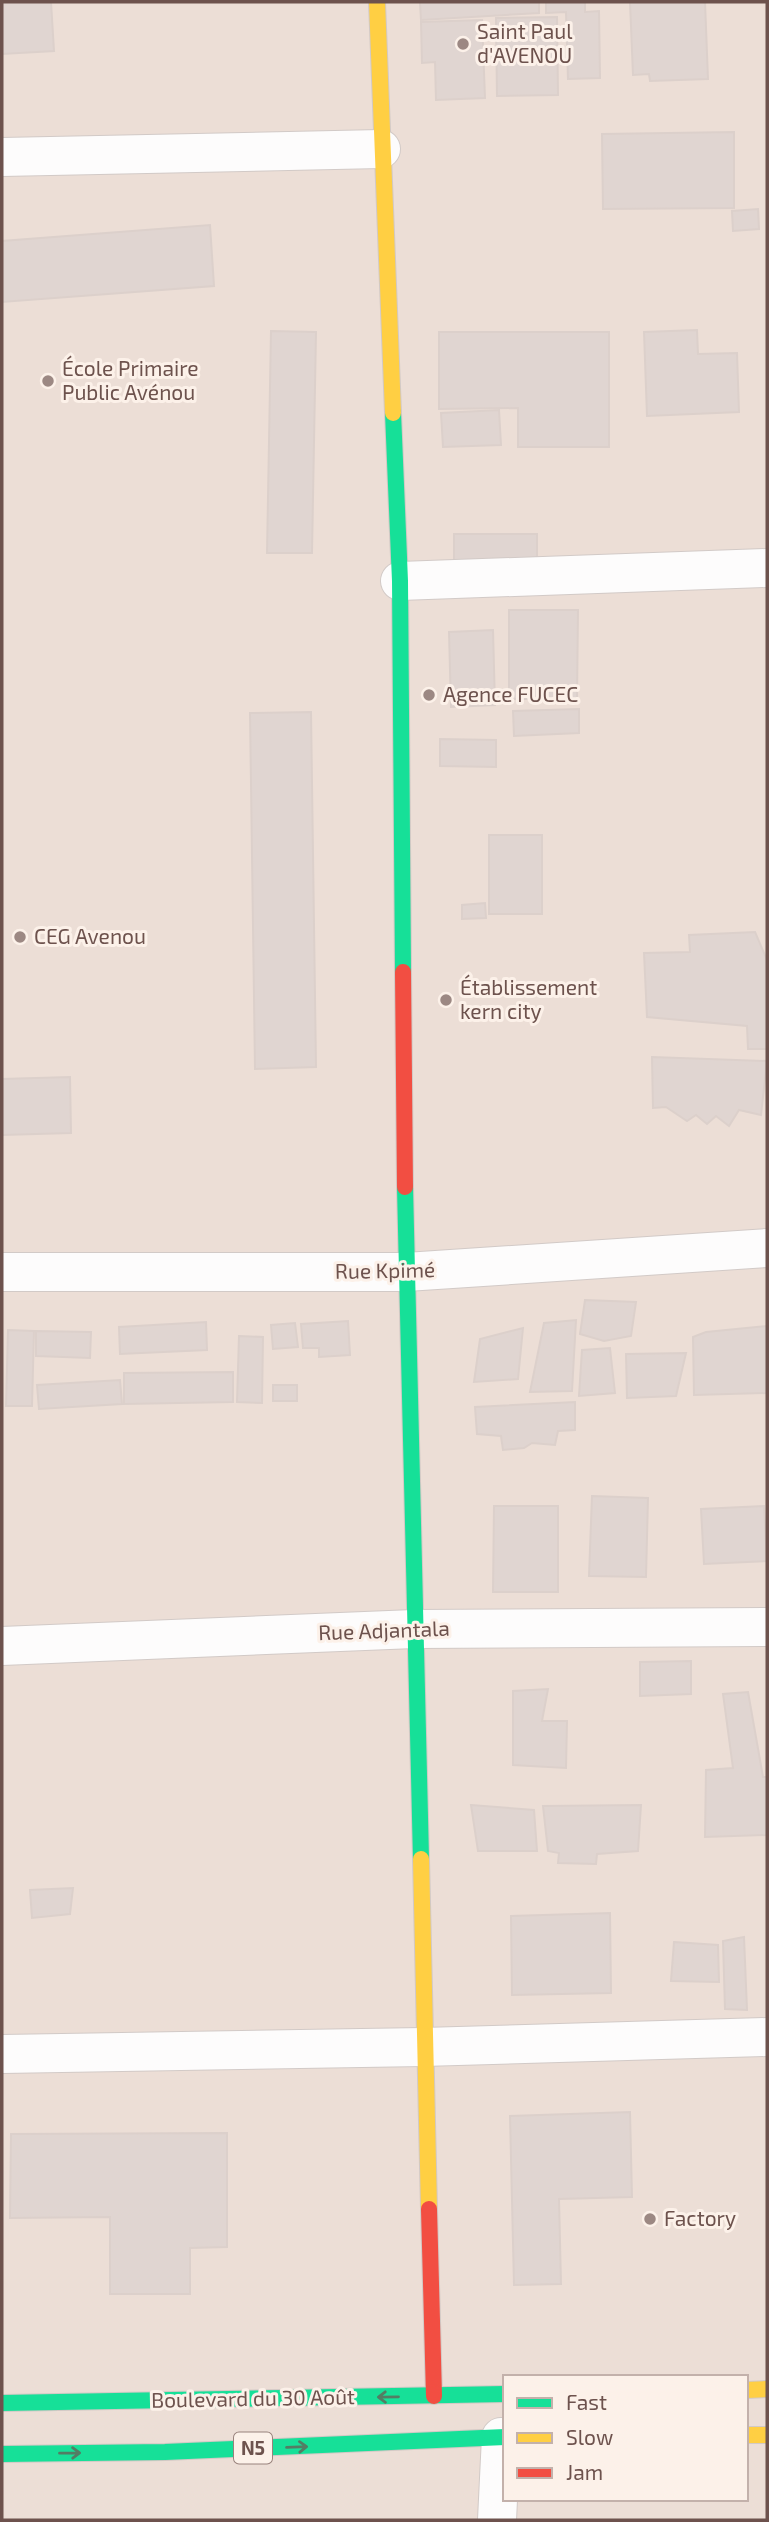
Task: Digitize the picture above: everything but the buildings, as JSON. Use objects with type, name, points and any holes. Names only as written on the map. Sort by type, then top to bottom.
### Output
[{"type":"main road","points":[[377,2],[400,580],[406,1272],[423,2047],[435,2442]]},
{"type":"main road","points":[[748,2390],[767,2389]]},
{"type":"main road","points":[[503,2394],[503,2437]]},
{"type":"main road","name":"Boulevard du 30 Août","points":[[2,2403],[434,2408],[503,2394]]},
{"type":"main road","points":[[748,2435],[767,2435]]},
{"type":"main road","name":"N5","points":[[2,2454],[435,2442],[503,2437]]},
{"type":"street","points":[[2,157],[381,149]]},
{"type":"street","points":[[400,580],[767,568]]},
{"type":"street","name":"Rue Kpimé","points":[[2,1272],[406,1272],[767,1248]]},
{"type":"street","name":"Rue Adjantala","points":[[2,1646],[414,1629],[767,1627]]},
{"type":"street","points":[[2,2054],[423,2047],[767,2037]]},
{"type":"street","points":[[497,2520],[503,2437]]},
{"type":"shaded area","points":[[2,2],[767,2],[767,2520],[2,2520]]},
{"type":"traffic: fast","points":[[393,413],[400,581],[403,972]]},
{"type":"traffic: fast","points":[[405,1187],[421,1859]]},
{"type":"traffic: fast","points":[[2,2403],[503,2394]]},
{"type":"traffic: fast","points":[[2,2454],[165,2452],[503,2437]]},
{"type":"traffic: slow","points":[[377,2],[393,413]]},
{"type":"traffic: slow","points":[[421,1859],[429,2209]]},
{"type":"traffic: slow","points":[[748,2390],[767,2389]]},
{"type":"traffic: slow","points":[[748,2435],[767,2435]]},
{"type":"traffic: jam","points":[[403,972],[405,1187]]},
{"type":"traffic: jam","points":[[429,2209],[434,2396]]},
{"type":"place","name":"Saint Paul d'AVENOU","points":[[463,44]]},
{"type":"place","name":"École Primaire Public Avénou","points":[[48,381]]},
{"type":"place","name":"Agence FUCEC","points":[[429,695]]},
{"type":"place","name":"CEG Avenou","points":[[20,937]]},
{"type":"place","name":"Établissement kern city","points":[[446,1000]]},
{"type":"place","name":"Factory","points":[[650,2219]]}]
